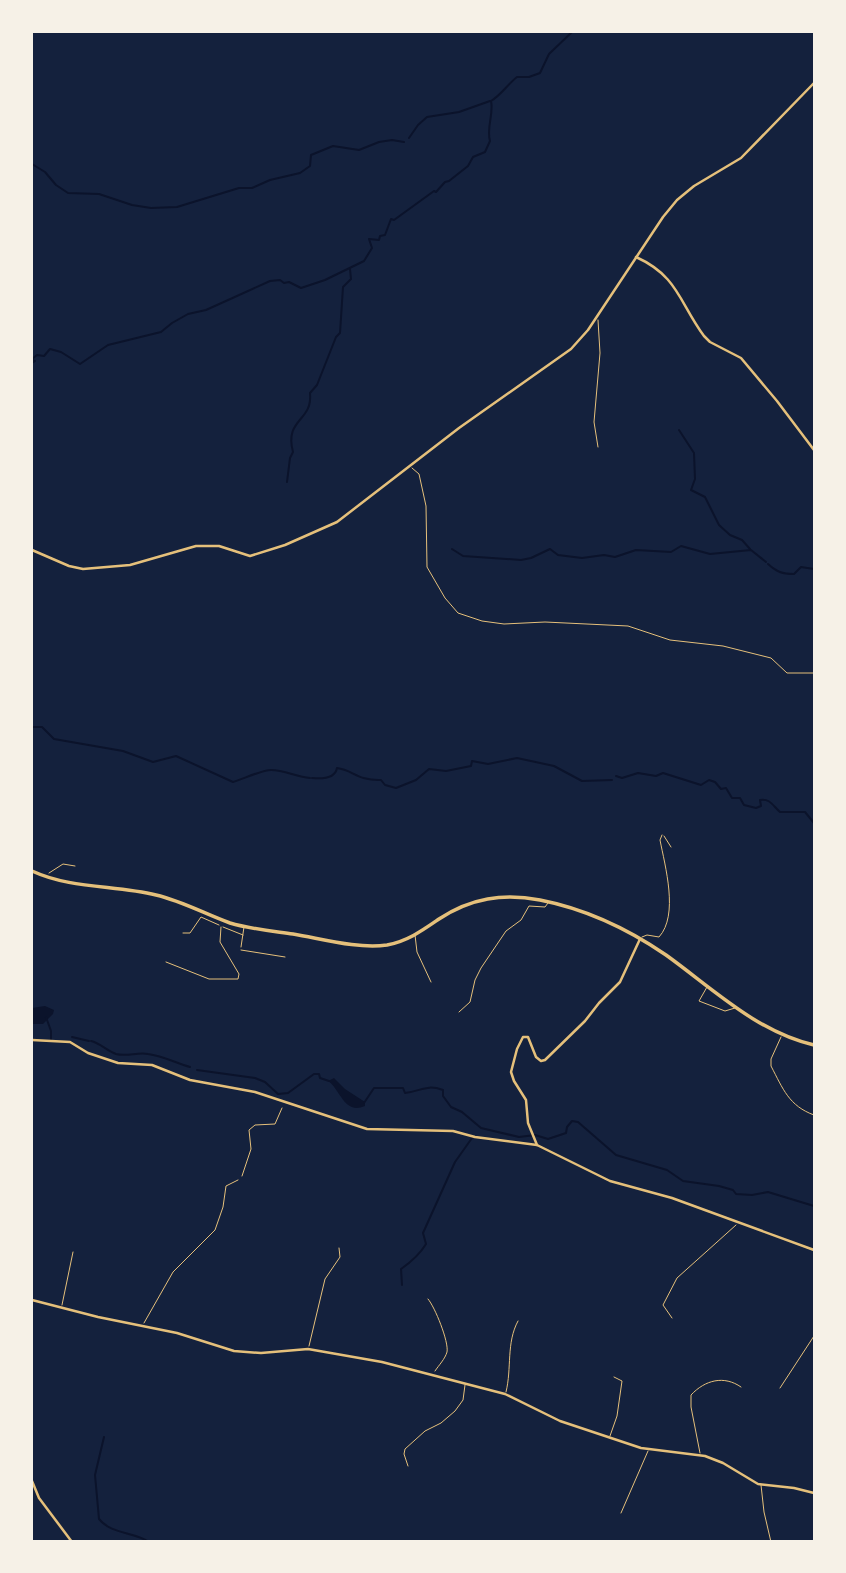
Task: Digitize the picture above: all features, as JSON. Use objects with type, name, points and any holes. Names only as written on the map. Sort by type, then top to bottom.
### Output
[{"type":"main road","points":[[32,871],[73,884],[162,896],[245,927],[367,946],[393,944],[415,935],[455,910],[478,900],[505,896],[548,902],[595,916],[640,939],[782,1034],[814,1045]]},
{"type":"street","points":[[32,550],[83,569],[130,565],[196,546],[219,547],[243,555],[254,555],[337,522],[563,355],[582,338],[677,200],[699,183],[741,158],[814,83]]},
{"type":"street","points":[[636,257],[670,280],[704,336],[741,358],[814,450]]},
{"type":"street","points":[[537,1145],[527,1120],[527,1102],[511,1072],[521,1039],[528,1037],[537,1058],[541,1061],[545,1059],[586,1021],[599,1003],[621,982],[640,939]]},
{"type":"street","points":[[32,1040],[70,1042],[88,1053],[118,1063],[152,1065],[197,1082],[251,1091],[367,1129],[453,1131],[475,1137],[537,1145],[610,1181],[671,1198],[814,1250]]},
{"type":"street","points":[[32,1300],[177,1333],[240,1352],[308,1349],[432,1374],[505,1394],[561,1421],[648,1450],[700,1455],[717,1461],[761,1485],[814,1493]]},
{"type":"street","points":[[32,1481],[39,1498],[72,1542]]},
{"type":"lane","points":[[596,318],[599,323],[600,353],[594,424],[598,447]]},
{"type":"lane","points":[[410,466],[419,474],[426,506],[427,567],[441,593],[458,613],[482,621],[504,624],[545,622],[628,626],[670,640],[715,644],[771,658],[786,673],[814,673]]},
{"type":"lane","points":[[640,939],[648,935],[659,937],[666,925],[668,877],[660,837],[664,836],[671,846]]},
{"type":"lane","points":[[47,877],[63,864],[75,866]]},
{"type":"lane","points":[[459,1012],[470,1002],[477,976],[506,931],[521,920],[529,906],[545,907],[548,902]]},
{"type":"lane","points":[[183,933],[191,932],[200,918],[243,935]]},
{"type":"lane","points":[[166,962],[209,979],[238,979],[239,974],[220,942],[221,926]]},
{"type":"lane","points":[[245,927],[240,951],[285,957]]},
{"type":"lane","points":[[415,935],[417,952],[431,982]]},
{"type":"lane","points":[[707,986],[699,1001],[725,1011],[732,1011],[737,1006]]},
{"type":"lane","points":[[782,1034],[770,1061],[771,1066],[792,1103],[814,1115]]},
{"type":"lane","points":[[143,1326],[176,1268],[215,1230],[223,1207],[226,1186],[238,1180]]},
{"type":"lane","points":[[672,1318],[663,1305],[677,1279],[740,1222]]},
{"type":"lane","points":[[308,1349],[324,1282],[340,1257],[340,1248]]},
{"type":"lane","points":[[62,1307],[73,1252]]},
{"type":"lane","points":[[505,1394],[510,1373],[511,1335],[518,1321]]},
{"type":"lane","points":[[780,1388],[814,1336]]},
{"type":"lane","points":[[610,1436],[617,1416],[622,1381],[614,1377]]},
{"type":"lane","points":[[700,1455],[691,1396],[703,1386],[723,1379],[741,1387]]},
{"type":"lane","points":[[408,1466],[405,1449],[460,1405],[465,1384]]},
{"type":"lane","points":[[621,1513],[648,1450]]},
{"type":"lane","points":[[761,1485],[771,1542]]},
{"type":"path","points":[[238,1180],[250,1154],[250,1129],[256,1125],[275,1124],[284,1101]]},
{"type":"path","points":[[428,1299],[438,1316],[447,1348],[445,1357],[432,1374]]},
{"type":"water","points":[[45,1006],[54,1010],[53,1014],[43,1024],[32,1024],[32,1008]]},
{"type":"water","points":[[334,1078],[365,1102],[365,1106],[358,1108],[347,1104],[328,1081]]},
{"type":"waterway","points":[[32,359],[37,355],[44,356],[50,349],[61,352],[80,364],[108,345],[161,332],[188,314],[206,310],[270,281],[289,282],[301,288],[325,280],[364,261],[372,248],[369,239],[379,240],[380,236],[385,235],[391,219],[394,220],[436,192],[468,166],[473,157],[485,152],[490,141],[491,101],[517,77],[540,73],[549,54],[572,32]]},
{"type":"waterway","points":[[409,138],[427,117],[459,112],[490,101]]},
{"type":"waterway","points":[[32,164],[68,193],[99,194],[151,208],[177,207],[300,173],[310,166],[311,155],[333,146],[359,150],[379,142],[404,142]]},
{"type":"waterway","points":[[287,482],[293,452],[292,433],[307,410],[310,393],[317,385],[340,333],[343,287],[351,279],[350,269]]},
{"type":"waterway","points":[[32,360],[35,361],[32,363]]},
{"type":"waterway","points":[[679,430],[694,453],[695,479],[691,490],[705,497],[719,525],[730,535],[742,540],[750,549]]},
{"type":"waterway","points":[[452,549],[463,556],[521,560],[550,549],[558,555],[582,558],[604,555],[615,557],[636,550],[671,552],[681,546],[710,554],[751,550],[766,562]]},
{"type":"waterway","points":[[768,564],[786,574],[794,574],[801,567],[814,569]]},
{"type":"waterway","points":[[32,727],[42,727],[54,739],[123,751],[153,762],[176,756],[233,782],[271,770],[310,778]]},
{"type":"waterway","points":[[312,778],[331,776],[337,768],[367,779],[381,780],[385,785],[396,788],[416,780],[429,769],[446,771],[471,766],[472,761],[488,764],[517,758],[554,766],[582,781],[612,780]]},
{"type":"waterway","points":[[616,776],[622,778],[638,773],[656,776],[663,773],[701,785],[709,780],[721,789],[726,788],[732,798],[740,798],[744,805],[756,808],[761,806],[760,800],[766,800],[780,812],[805,812],[814,823]]},
{"type":"waterway","points":[[46,1017],[51,1041]]},
{"type":"waterway","points":[[72,1037],[89,1041]]},
{"type":"waterway","points":[[91,1041],[116,1054],[154,1055],[190,1067]]},
{"type":"waterway","points":[[197,1070],[255,1078],[265,1082],[278,1094],[288,1093],[314,1074],[319,1074],[320,1078],[329,1081]]},
{"type":"waterway","points":[[364,1103],[374,1088],[403,1088],[405,1093],[437,1088],[443,1090],[443,1096],[451,1107],[462,1112],[481,1128],[519,1137],[535,1135],[548,1139],[566,1133],[572,1121],[578,1122],[616,1155],[667,1170],[683,1181],[719,1186],[733,1190],[736,1194],[768,1192],[814,1206]]},
{"type":"waterway","points":[[402,1285],[401,1269],[415,1258],[426,1244],[423,1233],[455,1162],[472,1138]]},
{"type":"waterway","points":[[104,1437],[95,1475],[99,1519],[110,1528],[149,1542]]}]
